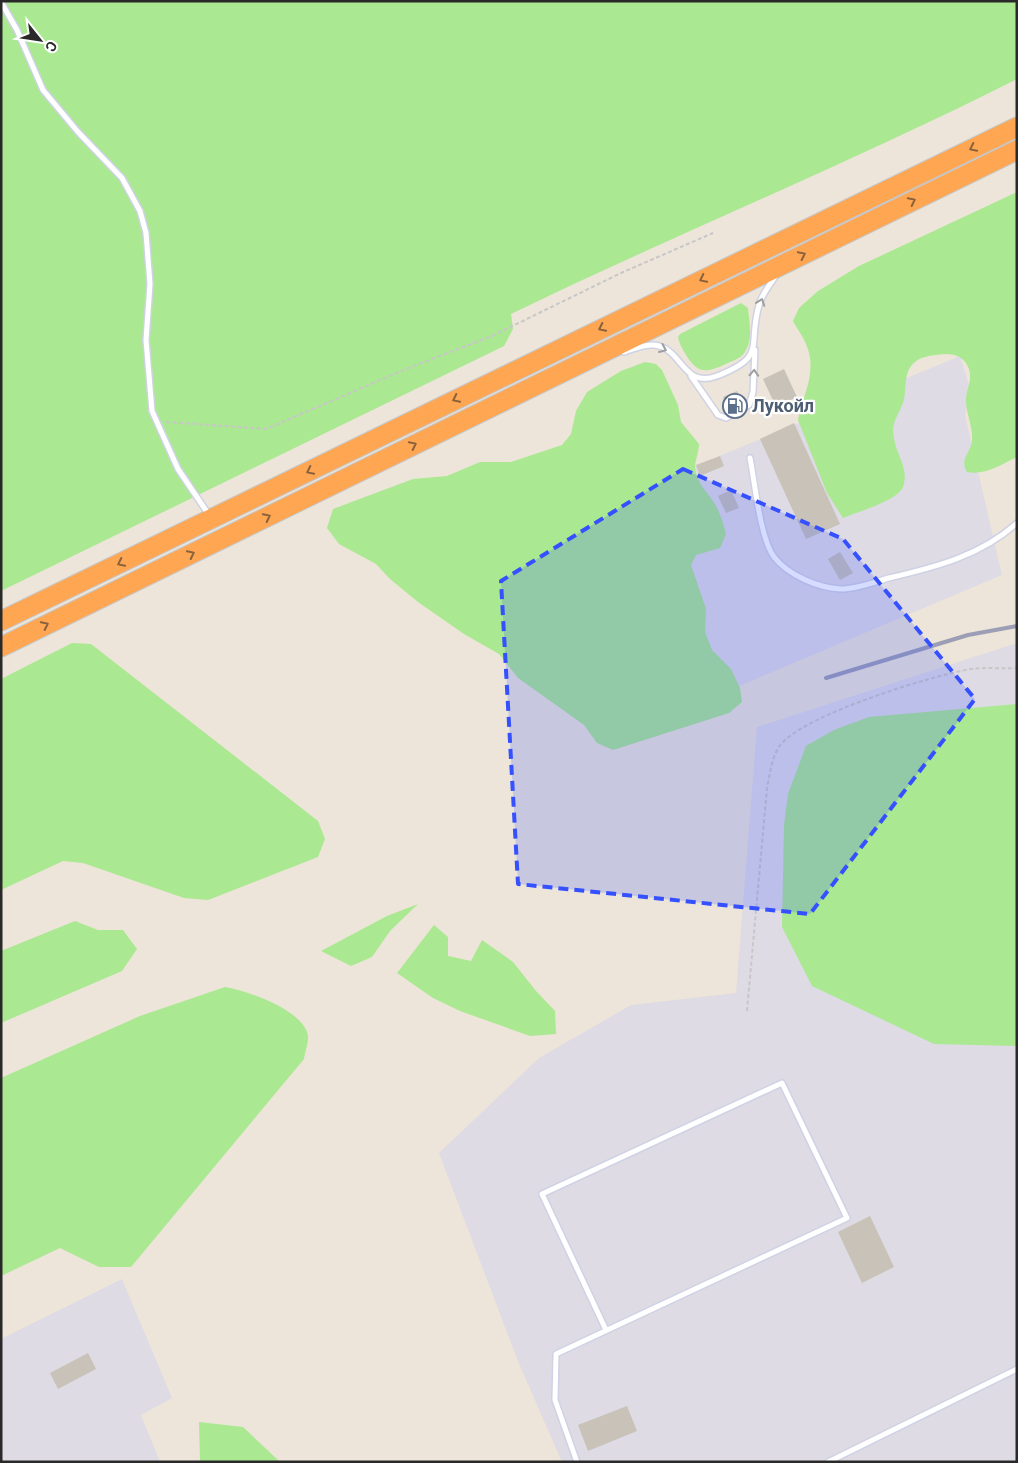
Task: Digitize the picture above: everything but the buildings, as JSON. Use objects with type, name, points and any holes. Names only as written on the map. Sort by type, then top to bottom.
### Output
[{"type":"highway","points":[[1,621],[1017,127]]},
{"type":"highway","points":[[1,647],[1017,150]]},
{"type":"lane","points":[[1,2],[17,30],[43,90],[78,132],[122,178],[140,211],[146,233],[150,284],[146,340],[152,411],[178,469],[212,519]]},
{"type":"lane","points":[[566,369],[642,346],[653,345],[662,347],[673,354],[701,388],[718,415],[726,418],[749,405],[752,392],[759,305],[781,266]]},
{"type":"lane","points":[[689,374],[696,378],[708,379],[736,368],[749,359],[755,345]]},
{"type":"lane","points":[[750,458],[766,540],[775,558],[792,573],[832,588],[853,588],[944,564],[976,552],[1002,537],[1017,523]]},
{"type":"lane","points":[[577,1462],[555,1400],[556,1354],[847,1218],[782,1082],[542,1194],[606,1330]]},
{"type":"lane","points":[[828,1462],[1017,1369]]},
{"type":"path","points":[[156,421],[266,429],[406,369],[492,336],[621,273],[713,234]]},
{"type":"path","points":[[747,1010],[767,788],[774,759],[781,743],[799,728],[831,713],[916,684],[971,669],[1017,668]]},
{"type":"highlighted area","points":[[683,469],[843,539],[975,699],[810,914],[518,884],[501,581]]},
{"type":"shaded area","points":[[960,356],[970,388],[965,415],[1002,575],[725,692],[652,484]]},
{"type":"shaded area","points":[[1017,643],[1017,1462],[562,1462],[517,1359],[439,1153],[539,1058],[631,1005],[736,993],[757,727]]},
{"type":"shaded area","points":[[122,1279],[172,1398],[141,1415],[160,1462],[1,1462],[1,1339]]},
{"type":"green space","points":[[1,1],[1017,1],[1017,79],[891,140],[511,314],[513,329],[504,346],[1,591]]},
{"type":"green space","points":[[1017,192],[1017,457],[986,471],[967,472],[964,463],[972,440],[966,403],[970,378],[969,369],[963,359],[953,355],[940,354],[922,358],[914,363],[909,370],[903,403],[893,428],[895,443],[904,469],[905,481],[903,487],[893,497],[843,518],[827,493],[798,420],[811,364],[806,344],[793,321],[799,308],[818,291],[859,266]]},
{"type":"green space","points":[[741,303],[748,308],[750,324],[750,335],[745,352],[736,359],[709,370],[700,369],[695,366],[680,344],[678,337],[680,334]]},
{"type":"green space","points":[[645,362],[656,364],[662,370],[678,405],[681,422],[699,444],[695,465],[696,473],[699,482],[718,509],[724,526],[726,534],[720,548],[696,555],[691,565],[706,609],[705,632],[712,650],[731,669],[740,688],[742,702],[729,713],[613,750],[597,743],[584,725],[518,678],[499,654],[464,634],[418,602],[390,579],[376,564],[339,544],[327,528],[333,509],[413,479],[447,476],[480,462],[511,462],[562,445],[571,434],[576,411],[587,392],[621,371]]},
{"type":"green space","points":[[72,643],[91,644],[318,821],[325,839],[318,857],[208,900],[184,898],[83,863],[63,861],[1,890],[1,679]]},
{"type":"green space","points":[[1017,704],[1017,1046],[934,1044],[812,986],[782,927],[784,825],[788,794],[806,746],[834,730],[869,717]]},
{"type":"green space","points":[[418,904],[390,931],[372,957],[351,966],[321,951],[387,916]]},
{"type":"green space","points":[[75,921],[98,930],[123,930],[137,949],[122,971],[1,1023],[1,951]]},
{"type":"green space","points":[[434,925],[448,937],[448,956],[471,961],[482,940],[513,962],[555,1011],[556,1034],[530,1036],[460,1011],[433,998],[397,973]]},
{"type":"green space","points":[[225,987],[246,992],[272,1002],[294,1016],[302,1024],[308,1035],[304,1059],[131,1267],[99,1267],[60,1248],[1,1276],[1,1078],[140,1016]]},
{"type":"green space","points":[[199,1422],[243,1427],[280,1462],[200,1462]]},
{"type":"railway","points":[[826,678],[968,635],[1017,626]]},
{"type":"place","name":"Лукойл","points":[[735,406]]}]
